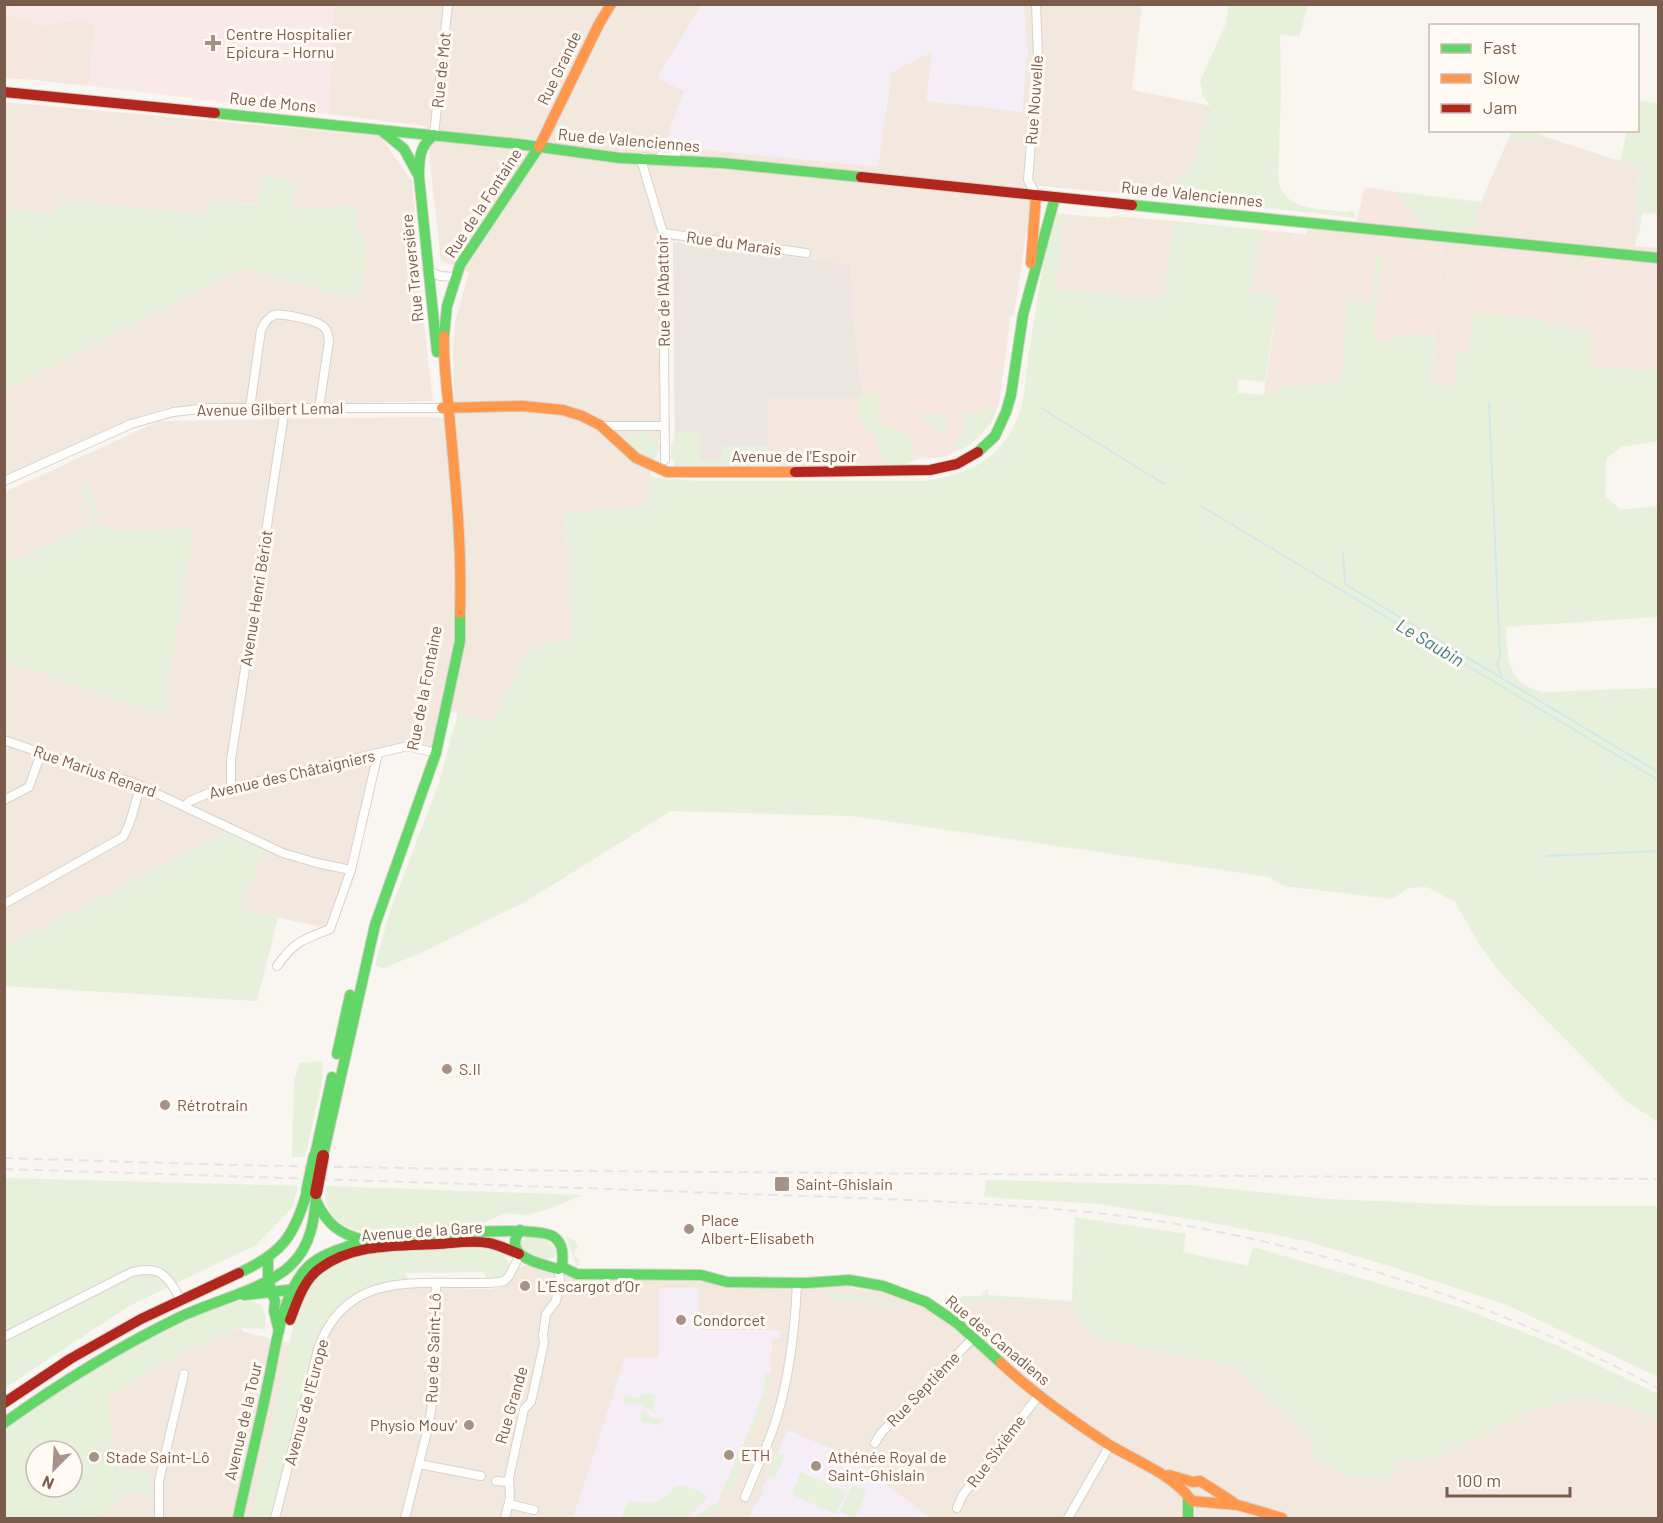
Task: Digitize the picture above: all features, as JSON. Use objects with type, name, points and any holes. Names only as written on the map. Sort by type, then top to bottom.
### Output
[{"type":"main road","name":"Rue Grande","points":[[539,147],[611,4]]},
{"type":"main road","name":"Rue de Mons","points":[[4,92],[539,147]]},
{"type":"main road","name":"Rue Traversière","points":[[380,129],[404,149],[412,160],[419,177]]},
{"type":"main road","name":"Rue Traversière","points":[[434,135],[424,142],[421,149],[419,177],[437,356]]},
{"type":"main road","name":"Rue de Valenciennes","points":[[539,147],[554,143],[694,155],[722,163]]},
{"type":"main road","name":"Rue de Valenciennes","points":[[539,147],[695,164],[722,163],[1659,258]]},
{"type":"main road","name":"Rue de la Fontaine","points":[[313,1195],[319,1155],[375,905],[433,752],[451,653],[455,604],[454,534],[443,363],[444,322],[460,265],[539,147]]},
{"type":"main road","points":[[1031,281],[1036,195]]},
{"type":"main road","points":[[1031,281],[1054,196]]},
{"type":"main road","name":"Avenue de l'Espoir","points":[[446,408],[541,407],[577,414],[602,426],[635,458],[646,465],[667,472],[930,470],[957,464],[977,453],[999,429],[1011,395],[1023,315],[1031,281]]},
{"type":"main road","name":"Rue de la Fontaine","points":[[437,356],[446,408]]},
{"type":"main road","points":[[223,1298],[246,1294],[270,1286],[296,1260],[305,1247],[313,1225],[313,1195]]},
{"type":"main road","points":[[313,1195],[332,1228],[337,1241],[335,1249]]},
{"type":"main road","points":[[4,1403],[102,1340],[180,1299],[268,1258],[284,1244],[293,1232],[313,1195]]},
{"type":"main road","points":[[293,1232],[313,1225]]},
{"type":"main road","name":"Avenue de la Gare","points":[[297,1289],[324,1265],[342,1256],[371,1249],[483,1242],[519,1254],[536,1263],[560,1268],[564,1254],[557,1240],[544,1231],[520,1230],[364,1240],[349,1237],[332,1228],[313,1225]]},
{"type":"main road","points":[[519,1254],[513,1245],[515,1236],[520,1230]]},
{"type":"main road","name":"Avenue de la Gare","points":[[297,1289],[309,1266],[335,1249],[364,1240]]},
{"type":"main road","name":"Avenue de la Tour","points":[[238,1518],[279,1331],[274,1311],[275,1301],[270,1286],[268,1258]]},
{"type":"main road","points":[[560,1268],[580,1274],[701,1275],[723,1282],[797,1283]]},
{"type":"main road","name":"Rue des Canadiens","points":[[797,1283],[849,1280],[894,1289],[926,1302],[957,1323],[1073,1422],[1161,1473],[1194,1499],[1238,1505],[1282,1518]]},
{"type":"main road","points":[[4,1423],[62,1383],[115,1351],[223,1298],[270,1286],[283,1292],[297,1289]]},
{"type":"main road","name":"Avenue de la Tour","points":[[279,1331],[289,1321],[297,1289]]},
{"type":"main road","points":[[246,1294],[260,1297],[274,1311]]},
{"type":"main road","name":"Rue des Canadiens","points":[[1161,1473],[1193,1482],[1200,1481],[1238,1505]]},
{"type":"main road","points":[[1187,1518],[1194,1499],[1188,1486],[1193,1482]]},
{"type":"main road","points":[[1194,1499],[1208,1494],[1207,1486]]},
{"type":"street","name":"Rue de Mot","points":[[434,135],[448,4]]},
{"type":"street","name":"Rue Nouvelle","points":[[1036,4],[1038,57],[1029,180],[1036,195]]},
{"type":"street","points":[[642,158],[670,157],[676,154]]},
{"type":"street","name":"Rue de l'Abattoir","points":[[642,158],[663,232],[665,460]]},
{"type":"street","name":"Rue du Marais","points":[[663,232],[806,253]]},
{"type":"street","name":"Rue de la Fontaine","points":[[429,271],[440,276],[455,277]]},
{"type":"street","points":[[250,408],[261,330],[266,320],[275,315],[290,316],[321,325],[327,332],[329,341],[320,408]]},
{"type":"street","name":"Avenue Gilbert Lemal","points":[[4,481],[131,424],[173,412],[209,408],[446,408]]},
{"type":"street","name":"Avenue Henri Bériot","points":[[231,789],[231,760],[285,408]]},
{"type":"street","points":[[602,426],[664,426]]},
{"type":"street","name":"Rue Marius Renard","points":[[4,740],[141,786],[283,853],[351,870]]},
{"type":"street","name":"Avenue des Châtaigniers","points":[[185,806],[196,797],[408,746],[433,752]]},
{"type":"street","points":[[4,800],[29,787],[41,753]]},
{"type":"street","points":[[277,966],[290,948],[304,939],[330,929],[351,870],[378,753]]},
{"type":"street","points":[[4,904],[123,837],[130,825],[136,797],[141,786]]},
{"type":"street","name":"Avenue de l'Europe","points":[[275,1518],[319,1346],[332,1321],[350,1303],[378,1288],[396,1284],[504,1281],[519,1254]]},
{"type":"street","points":[[4,1337],[132,1272],[147,1268],[160,1271],[180,1299]]},
{"type":"street","name":"Rue Grande","points":[[505,1518],[509,1504],[509,1482],[524,1409],[531,1402],[544,1343],[546,1314],[556,1301],[560,1268]]},
{"type":"street","name":"Rue de Saint-Lô","points":[[405,1518],[433,1397],[436,1283]]},
{"type":"street","points":[[745,1497],[767,1444],[785,1388],[794,1333],[797,1283]]},
{"type":"street","name":"Rue Septième","points":[[875,1443],[881,1432],[974,1337]]},
{"type":"street","points":[[159,1518],[159,1481],[184,1374]]},
{"type":"street","name":"Rue Sixième","points":[[957,1508],[962,1496],[1039,1395]]},
{"type":"street","points":[[1068,1518],[1110,1445]]},
{"type":"street","points":[[419,1464],[481,1476]]},
{"type":"street","points":[[496,1480],[509,1482]]},
{"type":"street","points":[[509,1504],[534,1510]]},
{"type":"shaded area","name":"Centre Hospitalier Epicura - Hornu","points":[[5,4],[334,5],[329,114],[89,86],[95,25],[79,20],[40,25],[17,16],[5,15]]},
{"type":"shaded area","points":[[702,4],[1024,5],[1028,51],[1022,112],[926,101],[932,52],[892,72],[878,167],[667,146],[668,133],[684,91],[657,78]]},
{"type":"shaded area","points":[[334,5],[1141,5],[1132,90],[1212,106],[1188,175],[1181,176],[1179,198],[1038,186],[1029,213],[1030,234],[1026,234],[1014,314],[1011,316],[854,324],[851,264],[658,239],[662,423],[650,477],[648,505],[565,513],[572,642],[531,646],[494,721],[447,711],[436,753],[408,746],[378,753],[330,929],[240,909],[227,831],[5,947],[5,492],[159,421],[430,417],[455,420],[453,349],[455,323],[469,272],[441,261],[426,126],[329,114]]},
{"type":"shaded area","points":[[4,15],[17,16],[40,25],[35,80],[5,78]]},
{"type":"shaded area","points":[[79,20],[95,25],[89,86],[35,80],[40,25]]},
{"type":"shaded area","points":[[4,102],[380,136],[412,181],[433,401],[169,407],[127,420],[5,476],[5,390],[242,268],[255,204],[210,199],[204,217],[64,199],[56,214],[5,210]]},
{"type":"shaded area","points":[[1510,135],[1515,140],[1535,141],[1539,135],[1620,161],[1639,164],[1635,246],[1658,248],[1658,258],[1593,251],[1585,329],[1546,325],[1480,240],[1469,354],[1458,353],[1455,387],[1431,384],[1444,236],[1475,225],[1481,202]]},
{"type":"shaded area","points":[[1365,187],[1398,192],[1398,197],[1423,224],[1444,236],[1435,336],[1402,334],[1389,343],[1382,344],[1375,339],[1374,326],[1382,256],[1377,255],[1380,230],[1355,227]]},
{"type":"shaded area","points":[[1063,214],[1174,221],[1164,298],[1056,290]]},
{"type":"shaded area","points":[[1308,222],[1380,230],[1371,303],[1348,301],[1341,382],[1286,387]]},
{"type":"shaded area","points":[[1262,230],[1293,233],[1283,296],[1248,292]]},
{"type":"shaded area","points":[[1293,233],[1307,235],[1286,387],[1264,395],[1278,295],[1283,295]]},
{"type":"shaded area","points":[[1480,240],[1553,247],[1546,319],[1473,313]]},
{"type":"shaded area","points":[[673,242],[851,264],[854,324],[862,393],[858,399],[768,399],[769,467],[675,466]]},
{"type":"shaded area","points":[[1593,251],[1658,258],[1658,371],[1590,366],[1592,330],[1585,329]]},
{"type":"shaded area","points":[[1011,316],[999,403],[991,423],[970,445],[944,457],[917,459],[900,466],[769,467],[768,399],[858,399],[862,392],[854,324]]},
{"type":"shaded area","points":[[529,1263],[538,1267],[540,1271],[580,1278],[702,1280],[721,1286],[849,1285],[852,1288],[881,1292],[884,1290],[899,1295],[944,1319],[954,1302],[1043,1300],[1072,1302],[1079,1317],[1206,1361],[1230,1363],[1313,1440],[1312,1457],[1346,1475],[1394,1481],[1394,1461],[1434,1458],[1530,1411],[1585,1397],[1638,1410],[1658,1420],[1658,1518],[92,1518],[132,1491],[151,1497],[152,1475],[118,1468],[106,1398],[175,1356],[240,1328],[244,1332],[322,1352],[326,1338],[336,1322],[351,1307],[376,1293],[401,1287],[490,1289],[504,1286],[518,1269]]},
{"type":"shaded area","points":[[659,1288],[699,1288],[699,1330],[781,1330],[780,1338],[772,1338],[771,1373],[765,1374],[765,1387],[749,1431],[717,1503],[721,1507],[709,1518],[573,1518],[625,1358],[659,1358]]},
{"type":"shaded area","name":"Athénée Royal de Saint-Ghislain","points":[[787,1430],[845,1454],[931,1518],[749,1518],[755,1503],[757,1504],[763,1493],[762,1490]]},
{"type":"green space","points":[[1229,5],[1308,5],[1299,37],[1280,34],[1281,93],[1278,179],[1287,198],[1295,203],[1314,209],[1346,212],[1353,210],[1356,218],[1179,198],[1181,176],[1188,175],[1211,106],[1203,97],[1200,81],[1225,26]]},
{"type":"green space","points":[[1639,100],[1658,103],[1658,214],[1642,213],[1639,234],[1637,234],[1639,165],[1620,161],[1627,132],[1639,132]]},
{"type":"green space","points":[[1511,132],[1540,132],[1535,141],[1515,140],[1510,135]]},
{"type":"green space","points":[[264,175],[292,182],[294,209],[356,205],[357,230],[363,230],[365,253],[360,299],[242,268],[5,390],[5,210],[56,214],[64,199],[204,216],[210,199],[258,205]]},
{"type":"green space","points":[[1398,192],[1481,202],[1471,239],[1422,234],[1423,224],[1398,197]]},
{"type":"green space","points":[[1057,214],[1063,214],[1056,290],[1164,298],[1174,221],[1262,230],[1248,292],[1278,295],[1265,382],[1238,379],[1237,393],[1264,395],[1286,387],[1341,382],[1348,301],[1371,303],[1377,255],[1382,256],[1374,326],[1375,339],[1388,343],[1405,334],[1435,336],[1431,384],[1455,386],[1458,352],[1469,353],[1473,313],[1546,319],[1546,325],[1592,330],[1590,366],[1658,371],[1658,441],[1621,447],[1606,459],[1605,496],[1621,510],[1658,506],[1658,617],[1506,627],[1507,650],[1512,668],[1522,683],[1532,688],[1544,692],[1658,688],[1658,1122],[1627,1102],[1500,973],[1479,944],[1455,902],[1427,887],[1408,888],[1393,899],[1283,886],[1270,877],[852,816],[671,811],[525,902],[421,953],[384,968],[375,966],[389,914],[440,780],[458,713],[494,721],[531,646],[572,641],[565,513],[648,505],[650,477],[698,481],[926,481],[956,474],[982,462],[1003,443],[1020,409],[1043,263]]},
{"type":"green space","points":[[878,392],[879,420],[886,427],[907,433],[912,439],[914,446],[911,459],[901,466],[894,466],[883,461],[874,435],[860,422],[858,399],[862,393]]},
{"type":"green space","points":[[985,408],[997,409],[987,427],[967,446],[961,450],[959,447],[955,449],[954,441],[964,434],[964,413],[985,413]]},
{"type":"green space","points":[[918,414],[946,414],[945,438],[942,435]]},
{"type":"green space","points":[[687,430],[699,434],[700,459],[722,459],[721,446],[769,446],[769,467],[681,466],[671,458],[671,445],[678,433]]},
{"type":"green space","points":[[633,431],[646,433],[656,439],[661,447],[656,457],[643,455],[631,447],[626,439]]},
{"type":"green space","points":[[88,486],[102,516],[93,519],[80,489]]},
{"type":"green space","points":[[101,522],[114,532],[194,528],[163,715],[5,661],[5,564]]},
{"type":"green space","points":[[226,830],[265,849],[240,908],[278,918],[257,1001],[5,986],[5,947],[221,835]]},
{"type":"green space","points":[[323,1061],[322,1082],[305,1157],[292,1157],[294,1080],[300,1063]]},
{"type":"green space","points":[[5,1178],[298,1186],[292,1208],[256,1245],[129,1306],[5,1388]]},
{"type":"green space","points":[[986,1180],[1189,1185],[1327,1199],[1490,1206],[1658,1206],[1658,1377],[1507,1305],[1306,1241],[1101,1204],[984,1197]]},
{"type":"green space","points":[[326,1186],[583,1195],[549,1209],[527,1215],[506,1213],[481,1224],[360,1231],[351,1229],[332,1216],[326,1202]]},
{"type":"green space","points":[[1075,1217],[1186,1234],[1183,1252],[1248,1266],[1253,1247],[1457,1306],[1561,1347],[1658,1394],[1658,1420],[1638,1410],[1585,1397],[1530,1411],[1434,1458],[1394,1461],[1394,1481],[1346,1475],[1312,1457],[1313,1440],[1230,1363],[1206,1361],[1093,1337],[1072,1302],[1043,1300],[954,1302],[963,1296],[980,1296],[988,1288],[988,1295],[1072,1301]]},
{"type":"green space","points":[[528,1236],[549,1242],[556,1252],[554,1257],[546,1260],[524,1251],[520,1243]]},
{"type":"green space","points":[[566,1236],[579,1245],[574,1253],[579,1259],[579,1265],[576,1266]]},
{"type":"green space","points":[[480,1246],[499,1252],[508,1261],[509,1266],[501,1278],[487,1279],[483,1272],[405,1273],[408,1280],[380,1284],[358,1292],[341,1305],[328,1322],[318,1341],[272,1518],[251,1518],[293,1328],[307,1290],[314,1280],[334,1265],[376,1253]]},
{"type":"green space","points":[[825,1292],[871,1297],[894,1303],[894,1305],[825,1297]]},
{"type":"green space","points":[[248,1299],[261,1305],[266,1316],[265,1329],[239,1328],[175,1356],[106,1398],[118,1468],[152,1475],[151,1497],[132,1491],[92,1518],[5,1518],[4,1428],[121,1353],[184,1320]]},
{"type":"green space","points":[[765,1375],[773,1375],[755,1433],[749,1431],[765,1387]]},
{"type":"green space","points":[[642,1394],[656,1395],[653,1404],[656,1413],[641,1405],[626,1403],[623,1400],[623,1396],[640,1398]]},
{"type":"green space","points":[[641,1411],[661,1419],[659,1426],[641,1421]]},
{"type":"green space","points":[[740,1450],[748,1453],[730,1492],[723,1489]]},
{"type":"green space","points":[[778,1453],[785,1456],[775,1478],[771,1476],[768,1480],[767,1478]]},
{"type":"green space","points":[[801,1472],[846,1492],[836,1514],[792,1495]]},
{"type":"green space","points":[[684,1485],[705,1494],[707,1498],[687,1518],[620,1518],[629,1502],[654,1503],[675,1487]]},
{"type":"green space","points":[[852,1485],[867,1491],[855,1518],[840,1512]]},
{"type":"green space","points":[[717,1503],[721,1507],[709,1518],[695,1518],[711,1505]]},
{"type":"waterway","points":[[1489,403],[1500,656],[1497,664],[1502,678]]},
{"type":"waterway","name":"Le Saubin","points":[[1041,408],[1164,484]]},
{"type":"waterway","name":"Le Saubin","points":[[1201,506],[1658,780]]},
{"type":"waterway","points":[[1343,553],[1345,584],[1658,772]]},
{"type":"waterway","points":[[1547,856],[1658,851]]},
{"type":"railway","points":[[4,1158],[232,1165],[576,1171],[1658,1179]]},
{"type":"railway","points":[[4,1169],[885,1199],[1100,1213],[1235,1235],[1298,1250],[1421,1286],[1541,1333],[1658,1388]]},
{"type":"traffic: fast","points":[[215,113],[518,144],[620,158],[722,163],[861,177]]},
{"type":"traffic: fast","points":[[381,130],[404,149],[417,173]]},
{"type":"traffic: fast","points":[[434,135],[423,149],[419,177],[437,352]]},
{"type":"traffic: fast","points":[[444,336],[447,306],[460,265],[539,147]]},
{"type":"traffic: fast","points":[[978,452],[995,436],[1006,412],[1011,395],[1023,315],[1055,197]]},
{"type":"traffic: fast","points":[[1132,205],[1658,258]]},
{"type":"traffic: fast","points":[[323,1156],[375,925],[436,753],[460,641],[460,613]]},
{"type":"traffic: fast","points":[[337,1054],[350,995]]},
{"type":"traffic: fast","points":[[315,1155],[332,1077]]},
{"type":"traffic: fast","points":[[307,1192],[315,1155]]},
{"type":"traffic: fast","points":[[239,1273],[266,1258],[284,1242],[297,1221],[307,1192]]},
{"type":"traffic: fast","points":[[4,1423],[112,1353],[193,1311],[254,1288],[291,1265],[298,1258],[311,1232],[316,1193]]},
{"type":"traffic: fast","points":[[316,1201],[329,1222],[335,1227],[348,1235],[364,1240],[494,1231],[542,1233],[554,1237],[560,1243],[563,1255],[562,1267]]},
{"type":"traffic: fast","points":[[520,1230],[516,1239],[519,1253],[541,1264],[558,1269],[562,1267]]},
{"type":"traffic: fast","points":[[238,1518],[280,1327],[289,1297],[296,1283],[310,1265],[332,1252],[364,1240]]},
{"type":"traffic: fast","points":[[268,1258],[268,1280],[275,1301],[274,1311],[279,1331]]},
{"type":"traffic: fast","points":[[562,1267],[577,1274],[701,1275],[727,1282],[806,1283],[849,1280],[883,1286],[926,1302],[957,1323],[1001,1363]]},
{"type":"traffic: fast","points":[[244,1295],[297,1289]]},
{"type":"traffic: fast","points":[[1188,1497],[1188,1518]]},
{"type":"traffic: slow","points":[[539,147],[611,4]]},
{"type":"traffic: slow","points":[[1031,263],[1036,195]]},
{"type":"traffic: slow","points":[[444,336],[458,518],[460,613]]},
{"type":"traffic: slow","points":[[442,408],[523,406],[563,410],[600,425],[636,458],[667,472],[795,472]]},
{"type":"traffic: slow","points":[[1001,1363],[1067,1416],[1108,1444],[1164,1475],[1184,1491],[1192,1501],[1238,1505],[1282,1518]]},
{"type":"traffic: slow","points":[[1169,1475],[1193,1482],[1200,1481],[1233,1502]]},
{"type":"traffic: jam","points":[[4,92],[215,113]]},
{"type":"traffic: jam","points":[[861,177],[1132,205]]},
{"type":"traffic: jam","points":[[795,472],[930,470],[957,464],[978,452]]},
{"type":"traffic: jam","points":[[316,1193],[323,1156]]},
{"type":"traffic: jam","points":[[290,1320],[301,1292],[313,1274],[346,1254],[392,1246],[470,1242],[493,1244],[519,1254]]},
{"type":"traffic: jam","points":[[4,1403],[70,1359],[141,1319],[239,1273]]},
{"type":"place","name":"Centre Hospitalier Epicura - Hornu","points":[[213,43]]},
{"type":"place","name":"S.II","points":[[447,1069]]},
{"type":"place","name":"Rétrotrain","points":[[165,1105]]},
{"type":"place","name":"Saint-Ghislain","points":[[782,1184]]},
{"type":"place","name":"Place Albert-Elisabeth","points":[[689,1229]]},
{"type":"place","name":"L’Escargot d’Or","points":[[525,1286]]},
{"type":"place","name":"Condorcet","points":[[681,1320]]},
{"type":"place","name":"Physio Mouv'","points":[[469,1425]]},
{"type":"place","name":"ETH","points":[[729,1455]]},
{"type":"place","name":"Stade Saint-Lô","points":[[94,1457]]},
{"type":"place","name":"Athénée Royal de Saint-Ghislain","points":[[816,1466]]}]
